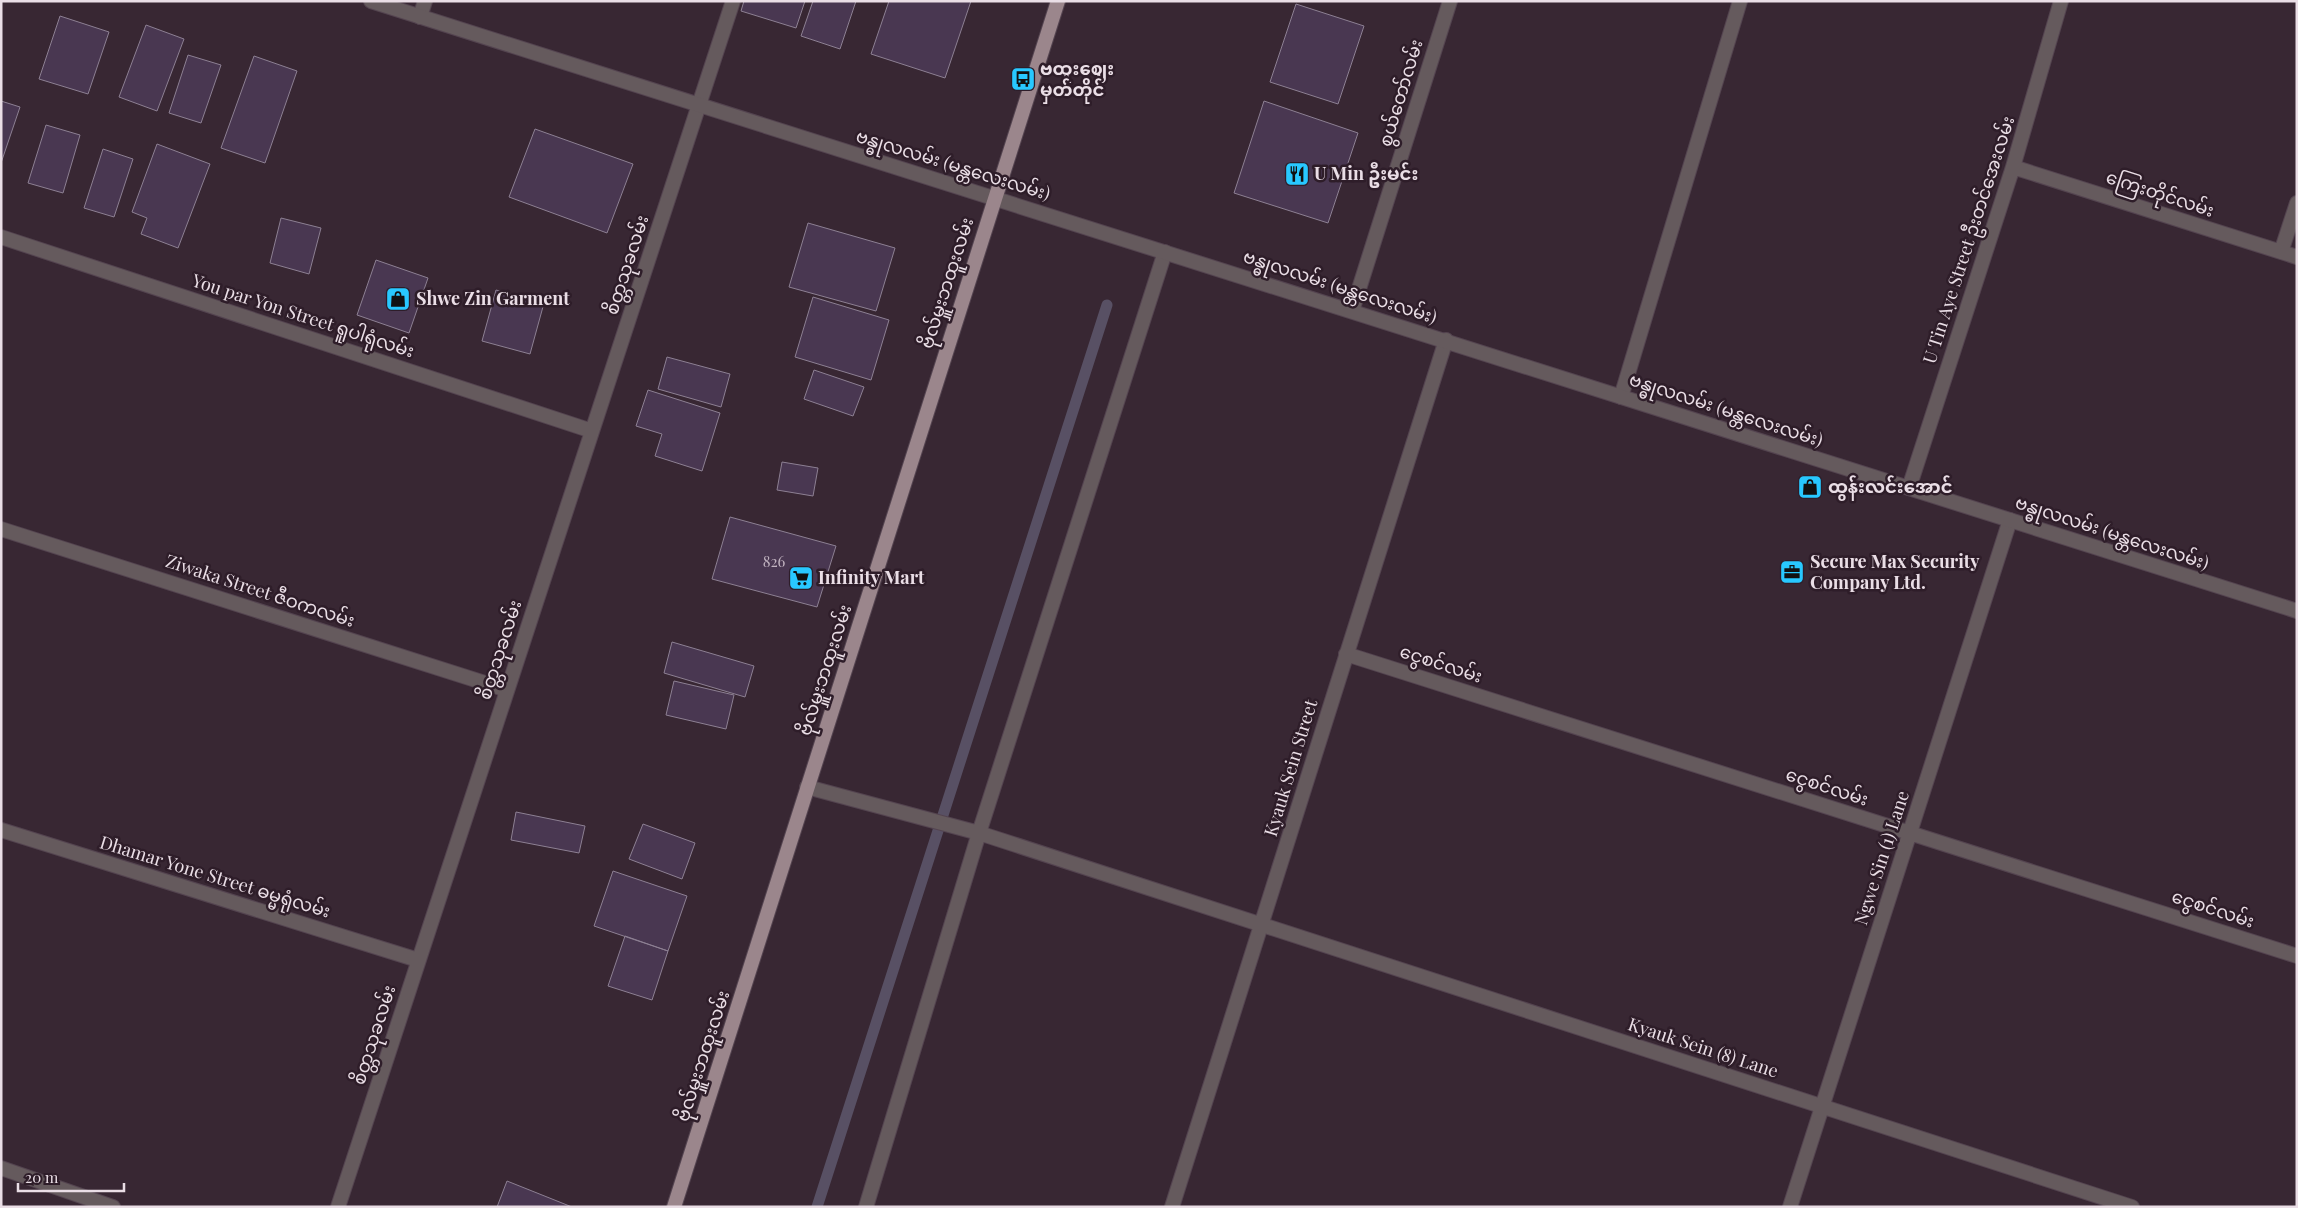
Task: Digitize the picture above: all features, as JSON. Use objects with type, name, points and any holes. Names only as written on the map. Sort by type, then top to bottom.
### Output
[{"type":"main road","name":"ဗိုလ်မှူးဘထူးလမ်း","points":[[674,1207],[994,197],[1058,1]]},
{"type":"street","name":"ဗန္ဓုလလမ်း (မန္တလေးလမ်း)","points":[[371,1],[2297,611]]},
{"type":"street","points":[[420,17],[425,1]]},
{"type":"street","name":"စိတ္တသုခလမ်း","points":[[338,1207],[733,1]]},
{"type":"street","name":"စွယ်တော်လမ်း","points":[[1352,311],[1450,1]]},
{"type":"street","points":[[1621,397],[1740,1]]},
{"type":"street","name":"U Tin Aye Street ဦးတင်အေးလမ်း","points":[[1909,488],[2013,167],[2061,1]]},
{"type":"street","name":"ကြေးတိုင်လမ်း","points":[[2013,167],[2297,257]]},
{"type":"street","points":[[2281,252],[2297,204]]},
{"type":"street","name":"You par Yon Street ရူပါရုံလမ်း","points":[[1,237],[592,431]]},
{"type":"street","points":[[866,1207],[979,833],[1165,252]]},
{"type":"street","name":"Kyauk Sein Street","points":[[1176,1206],[1261,925],[1446,340]]},
{"type":"street","name":"Ngwe Sin (1) Lane","points":[[1790,1207],[2010,520]]},
{"type":"street","name":"Ziwaka Street ဇီဝကလမ်း","points":[[1,529],[507,690]]},
{"type":"street","name":"ငွေစင်လမ်း","points":[[1346,654],[2297,956]]},
{"type":"street","name":"Kyauk Sein (8) Lane","points":[[807,787],[979,833],[2132,1207]]},
{"type":"street","name":"Dhamar Yone Street ဓမ္မရုံလမ်း","points":[[1,830],[418,960]]},
{"type":"street","points":[[1,1168],[113,1207]]},
{"type":"building","points":[[744,1],[805,1],[796,28],[741,11]]},
{"type":"building","points":[[813,1],[856,1],[840,49],[801,36]]},
{"type":"building","points":[[889,1],[971,1],[945,78],[871,54]]},
{"type":"building","points":[[1296,4],[1364,26],[1338,104],[1270,82]]},
{"type":"building","points":[[60,16],[109,32],[88,94],[39,79]]},
{"type":"building","points":[[146,25],[184,39],[157,111],[119,97]]},
{"type":"building","points":[[188,55],[221,65],[201,123],[169,113]]},
{"type":"building","points":[[254,56],[297,71],[265,163],[221,148]]},
{"type":"building","points":[[1,101],[20,107],[1,163]]},
{"type":"building","points":[[1264,101],[1358,133],[1328,223],[1234,193]]},
{"type":"building","points":[[46,125],[80,135],[63,193],[28,183]]},
{"type":"building","points":[[535,129],[633,164],[607,233],[509,197]]},
{"type":"building","points":[[157,144],[210,164],[178,248],[141,234],[147,218],[132,212]]},
{"type":"building","points":[[103,149],[133,159],[114,217],[84,208]]},
{"type":"building","points":[[281,218],[321,228],[309,274],[270,263]]},
{"type":"building","points":[[808,223],[895,248],[876,311],[789,287]]},
{"type":"building","points":[[376,260],[428,278],[409,333],[357,315]]},
{"type":"building","points":[[496,290],[544,303],[530,354],[482,341]]},
{"type":"building","points":[[813,297],[889,320],[871,380],[795,357]]},
{"type":"building","points":[[667,357],[730,374],[721,407],[658,389]]},
{"type":"building","points":[[814,370],[864,387],[853,416],[804,399]]},
{"type":"building","points":[[648,390],[720,413],[702,471],[655,456],[662,434],[636,426]]},
{"type":"building","points":[[782,462],[818,468],[813,496],[777,490]]},
{"type":"building","points":[[730,517],[836,546],[817,607],[712,579]]},
{"type":"building","points":[[672,642],[754,666],[745,697],[664,673]]},
{"type":"building","points":[[674,681],[734,695],[726,729],[666,715]]},
{"type":"building","points":[[516,812],[585,826],[579,853],[511,840]]},
{"type":"building","points":[[643,824],[695,843],[682,879],[629,859]]},
{"type":"building","points":[[613,871],[687,896],[668,951],[594,926]]},
{"type":"building","points":[[625,936],[668,951],[652,1000],[608,986]]},
{"type":"building","points":[[507,1181],[572,1207],[497,1207]]},
{"type":"waterway","points":[[817,1207],[1107,305]]},
{"type":"place","name":"ဗထူးဈေး မှတ်တိုင်","points":[[1023,79]]},
{"type":"place","name":"U Min ဦးမင်း","points":[[1297,174]]},
{"type":"place","name":"Shwe Zin Garment","points":[[398,299]]},
{"type":"place","name":"ထွန်းလင်းအောင်","points":[[1810,487]]},
{"type":"place","name":"Secure Max Security Company Ltd.","points":[[1792,572]]},
{"type":"place","name":"Infinity Mart","points":[[801,578]]}]
